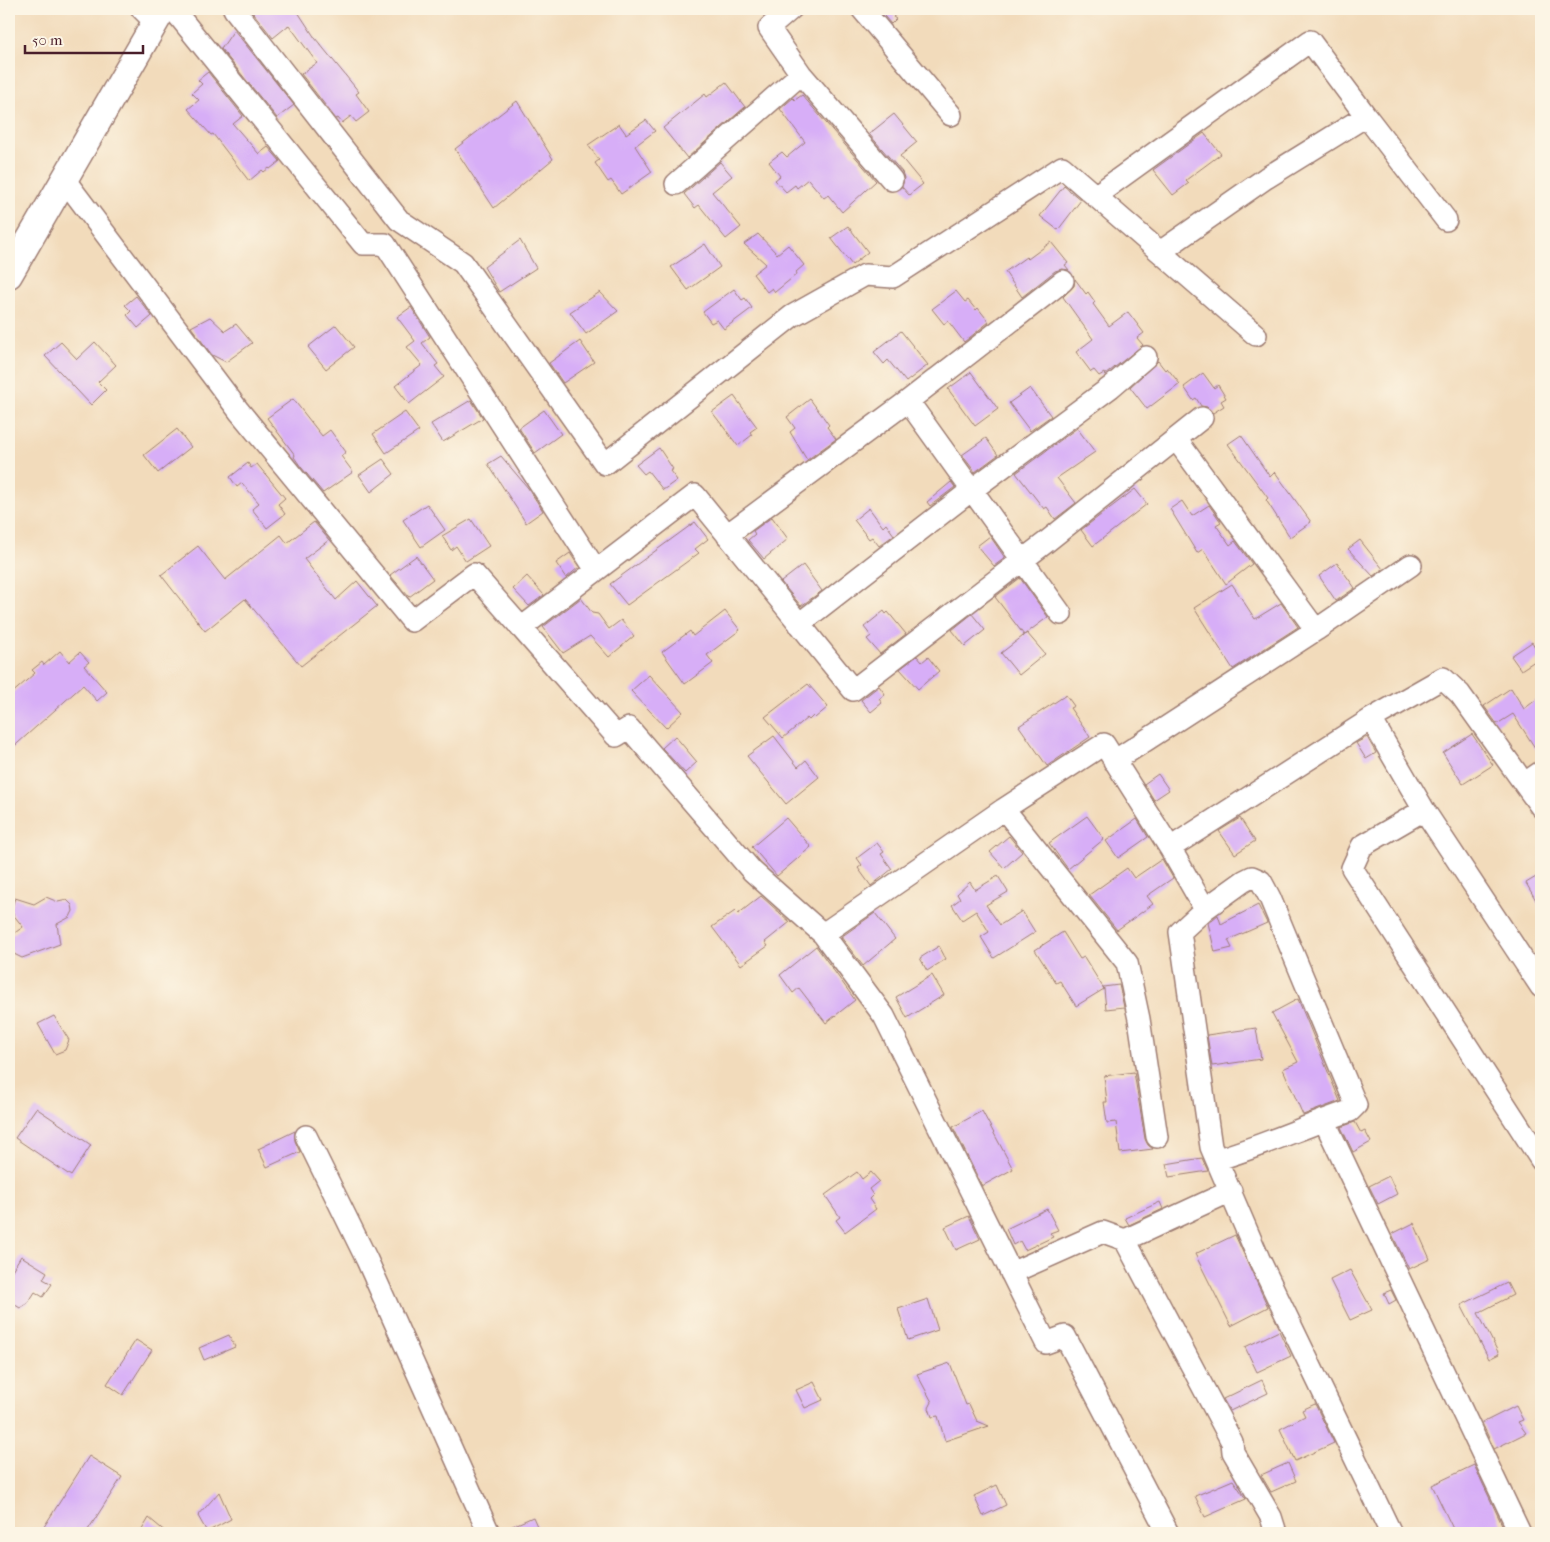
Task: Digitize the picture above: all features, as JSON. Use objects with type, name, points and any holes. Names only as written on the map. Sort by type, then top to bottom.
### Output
[{"type":"main road","points":[[9,275],[158,12]]},
{"type":"street","points":[[234,9],[399,220],[463,263],[605,464],[792,316],[865,275],[893,278],[1062,167],[1256,335]]},
{"type":"street","points":[[791,9],[768,28],[801,74],[892,180]]},
{"type":"street","points":[[862,9],[951,115]]},
{"type":"street","points":[[158,12],[362,244],[385,244],[596,570]]},
{"type":"street","points":[[1095,196],[1310,41],[1446,220]]},
{"type":"street","points":[[676,184],[801,74]]},
{"type":"street","points":[[1160,252],[1266,178],[1366,116]]},
{"type":"street","points":[[64,180],[239,411],[412,621],[474,574],[616,736],[629,728],[752,871],[823,934],[884,1016],[1046,1343],[1065,1336],[1168,1533]]},
{"type":"street","points":[[727,535],[908,401],[1063,281]]},
{"type":"street","points":[[799,624],[973,488],[1112,387],[1146,357]]},
{"type":"street","points":[[908,401],[973,488],[1061,614]]},
{"type":"street","points":[[521,628],[695,495],[853,690],[1023,560],[1202,418]]},
{"type":"street","points":[[1176,439],[1316,630]]},
{"type":"street","points":[[1114,761],[1316,630],[1411,565]]},
{"type":"street","points":[[1170,848],[1371,719],[1430,683],[1443,678],[1446,679],[1533,777],[1541,807]]},
{"type":"street","points":[[1371,719],[1424,810],[1541,987]]},
{"type":"street","points":[[823,934],[1004,809],[1104,744],[1170,848],[1205,909]]},
{"type":"street","points":[[1004,809],[1127,963],[1139,1019],[1157,1137]]},
{"type":"street","points":[[1424,810],[1362,846],[1352,868],[1541,1160]]},
{"type":"street","points":[[1218,1159],[1255,1149],[1281,1136],[1350,1111],[1356,1106],[1270,898],[1261,881],[1252,877],[1205,909],[1180,932],[1211,1147],[1218,1159],[1259,1259],[1391,1533]]},
{"type":"street","points":[[1324,1120],[1520,1533]]},
{"type":"street","points":[[306,1136],[367,1260],[489,1533]]},
{"type":"street","points":[[1125,1240],[1231,1191]]},
{"type":"street","points":[[1011,1272],[1103,1232],[1125,1240],[1232,1442],[1233,1452],[1270,1517],[1276,1533]]},
{"type":"building","points":[[250,9],[296,9],[315,38],[359,92],[356,94],[369,112],[356,122],[351,116],[342,123],[338,118],[336,119],[301,74],[317,63],[289,25],[273,38]]},
{"type":"building","points":[[878,9],[902,9],[893,17],[896,19],[891,24]]},
{"type":"building","points":[[234,30],[294,105],[277,118],[221,49]]},
{"type":"building","points":[[208,72],[243,116],[233,124],[259,154],[268,147],[280,161],[264,172],[262,170],[249,181],[213,134],[211,135],[188,109],[199,100],[192,93],[202,84],[198,80]]},
{"type":"building","points":[[726,82],[745,107],[687,158],[663,128],[705,94],[707,97]]},
{"type":"building","points":[[802,95],[876,181],[842,212],[828,195],[824,198],[808,179],[797,188],[795,185],[786,192],[775,180],[780,176],[769,162],[782,152],[787,157],[805,142],[780,109],[793,98],[795,100]]},
{"type":"building","points":[[517,101],[553,159],[494,208],[455,149]]},
{"type":"building","points":[[894,114],[917,142],[900,156],[923,184],[909,195],[902,187],[904,178],[902,172],[869,134]]},
{"type":"building","points":[[646,120],[655,131],[635,146],[652,172],[621,194],[611,180],[608,182],[595,163],[599,160],[588,145],[619,124],[626,134]]},
{"type":"building","points":[[1204,133],[1221,154],[1186,180],[1189,183],[1173,195],[1153,170]]},
{"type":"building","points":[[720,162],[732,176],[712,192],[741,227],[726,239],[699,205],[695,208],[684,194]]},
{"type":"building","points":[[1064,186],[1081,200],[1058,230],[1040,216]]},
{"type":"building","points":[[848,226],[868,252],[852,265],[831,238]]},
{"type":"building","points":[[758,234],[777,254],[788,245],[804,265],[796,272],[797,274],[775,292],[772,288],[767,292],[753,274],[766,264],[744,244]]},
{"type":"building","points":[[520,240],[536,268],[499,292],[484,267]]},
{"type":"building","points":[[1051,242],[1068,263],[1065,265],[1069,270],[1055,271],[1022,297],[1005,272],[1026,257],[1028,259]]},
{"type":"building","points":[[705,244],[720,267],[688,290],[671,267]]},
{"type":"building","points":[[1075,279],[1086,294],[1088,292],[1095,302],[1093,304],[1109,326],[1128,312],[1144,333],[1137,338],[1143,345],[1105,375],[1104,373],[1099,376],[1094,370],[1091,372],[1076,352],[1093,339],[1063,297],[1074,286]]},
{"type":"building","points":[[734,289],[742,300],[745,298],[752,308],[724,329],[717,320],[711,323],[703,312]]},
{"type":"building","points":[[956,291],[965,302],[968,300],[976,310],[978,308],[989,322],[964,342],[948,321],[944,324],[932,309]]},
{"type":"building","points":[[600,292],[618,311],[586,334],[570,312]]},
{"type":"building","points":[[136,296],[152,316],[138,328],[127,315],[131,311],[125,305]]},
{"type":"building","points":[[411,307],[430,337],[422,343],[438,364],[435,366],[444,377],[409,404],[395,386],[422,365],[407,347],[415,341],[397,317]]},
{"type":"building","points":[[210,317],[225,331],[236,324],[252,343],[226,362],[212,355],[191,327]]},
{"type":"building","points":[[336,325],[354,347],[326,369],[308,347]]},
{"type":"building","points":[[901,331],[928,365],[906,382],[888,360],[884,364],[874,352]]},
{"type":"building","points":[[580,341],[594,362],[563,383],[549,363]]},
{"type":"building","points":[[61,342],[77,359],[95,342],[116,365],[98,382],[106,390],[91,405],[45,356]]},
{"type":"building","points":[[1158,361],[1165,370],[1167,368],[1180,384],[1147,409],[1130,387]]},
{"type":"building","points":[[971,372],[998,409],[975,426],[948,389]]},
{"type":"building","points":[[1203,373],[1214,388],[1218,385],[1226,398],[1221,401],[1224,406],[1213,413],[1207,407],[1201,406],[1196,398],[1193,400],[1184,387]]},
{"type":"building","points":[[1030,388],[1051,416],[1030,431],[1009,403]]},
{"type":"building","points":[[734,396],[757,427],[750,432],[752,435],[738,446],[712,412]]},
{"type":"building","points":[[293,399],[322,436],[330,430],[346,452],[341,456],[353,472],[323,493],[301,467],[294,457],[295,455],[267,418]]},
{"type":"building","points":[[810,399],[829,425],[827,427],[836,439],[807,460],[790,432],[795,428],[787,417]]},
{"type":"building","points":[[471,400],[483,418],[443,442],[431,424]]},
{"type":"building","points":[[544,410],[561,434],[535,453],[519,428]]},
{"type":"building","points":[[405,412],[419,431],[386,453],[373,434]]},
{"type":"building","points":[[1077,428],[1095,452],[1057,478],[1076,503],[1055,519],[1047,507],[1044,509],[1016,473]]},
{"type":"building","points":[[177,429],[191,447],[158,473],[144,455]]},
{"type":"building","points":[[1241,435],[1270,477],[1275,472],[1311,522],[1290,537],[1266,500],[1268,498],[1228,444]]},
{"type":"building","points":[[986,438],[998,455],[975,472],[962,455]]},
{"type":"building","points":[[659,448],[673,469],[670,471],[677,480],[663,490],[648,471],[644,474],[636,465]]},
{"type":"building","points":[[501,456],[528,488],[543,511],[526,523],[488,464]]},
{"type":"building","points":[[383,459],[394,474],[371,492],[359,475]]},
{"type":"building","points":[[248,463],[251,468],[257,464],[285,498],[278,504],[285,514],[267,528],[252,509],[259,503],[242,483],[237,487],[230,477]]},
{"type":"building","points":[[951,482],[955,487],[930,506],[927,502]]},
{"type":"building","points":[[1135,489],[1147,504],[1093,546],[1081,530]]},
{"type":"building","points":[[1182,501],[1192,516],[1209,505],[1221,522],[1216,525],[1230,545],[1235,541],[1252,564],[1226,584],[1203,549],[1197,553],[1170,509]]},
{"type":"building","points":[[427,504],[445,530],[421,547],[403,520]]},
{"type":"building","points":[[869,508],[883,527],[886,524],[894,535],[879,546],[872,537],[869,539],[854,520]]},
{"type":"building","points":[[772,517],[788,539],[764,559],[748,540],[755,534],[753,531]]},
{"type":"building","points":[[471,519],[489,546],[466,561],[456,546],[451,550],[442,536]]},
{"type":"building","points":[[314,522],[329,540],[304,559],[336,600],[357,581],[377,606],[301,666],[245,599],[205,631],[161,575],[198,546],[225,580],[281,535],[287,543]]},
{"type":"building","points":[[695,522],[708,539],[695,549],[699,553],[627,605],[610,584]]},
{"type":"building","points":[[990,536],[1005,558],[994,566],[977,546]]},
{"type":"building","points":[[1360,540],[1383,569],[1373,576],[1348,549]]},
{"type":"building","points":[[570,553],[579,567],[566,578],[556,563]]},
{"type":"building","points":[[416,556],[433,579],[409,597],[390,575]]},
{"type":"building","points":[[1337,563],[1355,588],[1336,601],[1319,576]]},
{"type":"building","points":[[803,565],[822,591],[801,606],[781,582]]},
{"type":"building","points":[[527,576],[544,595],[529,606],[513,589]]},
{"type":"building","points":[[1020,578],[1048,617],[1024,635],[995,597]]},
{"type":"building","points":[[1232,584],[1255,619],[1281,603],[1298,627],[1233,669],[1194,608]]},
{"type":"building","points":[[581,598],[592,613],[598,614],[609,629],[621,620],[634,636],[609,657],[590,636],[563,653],[543,627]]},
{"type":"building","points":[[725,611],[740,630],[707,655],[713,663],[685,684],[662,652],[690,631],[693,636]]},
{"type":"building","points":[[884,611],[886,614],[888,612],[906,634],[880,654],[867,639],[871,636],[864,627]]},
{"type":"building","points":[[972,614],[985,630],[965,646],[952,630]]},
{"type":"building","points":[[1027,633],[1045,654],[1019,675],[1001,653]]},
{"type":"building","points":[[1532,642],[1541,657],[1521,670],[1511,656]]},
{"type":"building","points":[[60,651],[69,662],[80,652],[89,662],[84,666],[107,692],[97,701],[83,685],[9,751],[9,696],[35,673],[32,670],[42,662],[44,665]]},
{"type":"building","points":[[917,656],[922,662],[928,657],[939,671],[918,689],[900,669]]},
{"type":"building","points":[[649,675],[683,712],[666,728],[631,691]]},
{"type":"building","points":[[808,684],[828,707],[815,718],[813,716],[809,720],[807,718],[783,738],[765,717]]},
{"type":"building","points":[[879,686],[885,694],[879,699],[882,703],[871,712],[861,700]]},
{"type":"building","points":[[1511,688],[1524,709],[1541,696],[1541,757],[1513,714],[1497,724],[1484,706]]},
{"type":"building","points":[[1066,695],[1074,706],[1070,708],[1090,737],[1047,766],[1019,726]]},
{"type":"building","points":[[1472,734],[1493,765],[1463,784],[1443,753]]},
{"type":"building","points":[[675,736],[697,762],[685,773],[662,748]]},
{"type":"building","points":[[774,736],[798,767],[806,760],[819,777],[786,804],[747,756]]},
{"type":"building","points":[[1367,737],[1376,753],[1366,759],[1356,743]]},
{"type":"building","points":[[1158,774],[1169,790],[1154,800],[1144,784]]},
{"type":"building","points":[[1087,816],[1104,839],[1068,869],[1049,843]]},
{"type":"building","points":[[786,818],[811,847],[777,876],[752,847]]},
{"type":"building","points":[[1240,818],[1255,841],[1235,854],[1219,831]]},
{"type":"building","points":[[1137,819],[1148,837],[1118,858],[1106,841]]},
{"type":"building","points":[[1009,836],[1022,852],[1004,868],[990,852]]},
{"type":"building","points":[[877,843],[884,852],[881,854],[892,869],[871,886],[858,868],[862,865],[857,858]]},
{"type":"building","points":[[1162,859],[1173,878],[1147,896],[1153,904],[1117,930],[1089,895],[1127,868],[1134,878]]},
{"type":"building","points":[[1541,874],[1541,909],[1526,883]]},
{"type":"building","points":[[998,876],[1008,892],[986,905],[1000,925],[1022,911],[1035,932],[994,958],[981,937],[989,932],[976,911],[962,920],[952,905],[960,899],[957,894],[970,882],[975,890]]},
{"type":"building","points":[[761,896],[790,922],[765,942],[768,946],[741,965],[712,927],[735,911],[738,914]]},
{"type":"building","points":[[46,897],[58,902],[67,900],[72,905],[73,911],[70,917],[57,924],[60,944],[22,958],[14,954],[9,947],[9,937],[23,927],[12,913],[11,909],[15,898],[34,904]]},
{"type":"building","points":[[1258,905],[1267,923],[1228,940],[1232,948],[1215,952],[1208,923],[1218,915],[1221,924]]},
{"type":"building","points":[[875,913],[895,939],[863,966],[841,937]]},
{"type":"building","points":[[1063,932],[1080,959],[1084,957],[1104,989],[1076,1006],[1060,981],[1056,983],[1035,950]]},
{"type":"building","points":[[816,946],[855,1000],[826,1023],[799,988],[793,993],[780,975]]},
{"type":"building","points":[[939,946],[946,959],[927,971],[920,958]]},
{"type":"building","points":[[932,975],[944,995],[907,1018],[896,997]]},
{"type":"building","points":[[1119,985],[1124,1007],[1106,1009],[1103,987]]},
{"type":"building","points":[[1298,999],[1340,1101],[1303,1115],[1283,1069],[1298,1062],[1272,1013]]},
{"type":"building","points":[[54,1016],[69,1040],[65,1050],[55,1054],[38,1024]]},
{"type":"building","points":[[1256,1028],[1261,1059],[1212,1066],[1207,1035]]},
{"type":"building","points":[[1134,1072],[1145,1139],[1153,1149],[1120,1153],[1116,1122],[1107,1123],[1104,1102],[1107,1102],[1104,1076]]},
{"type":"building","points":[[36,1108],[91,1145],[71,1176],[15,1138]]},
{"type":"building","points":[[982,1111],[1013,1169],[982,1186],[953,1127]]},
{"type":"building","points":[[1355,1122],[1361,1133],[1365,1131],[1371,1142],[1353,1152],[1341,1127]]},
{"type":"building","points":[[295,1131],[295,1141],[300,1152],[267,1167],[258,1149]]},
{"type":"building","points":[[1202,1158],[1208,1171],[1169,1177],[1166,1164]]},
{"type":"building","points":[[857,1172],[862,1179],[871,1172],[879,1181],[869,1189],[873,1195],[869,1199],[876,1209],[845,1232],[836,1220],[840,1217],[825,1195]]},
{"type":"building","points":[[1389,1176],[1397,1194],[1378,1204],[1369,1186]]},
{"type":"building","points":[[1160,1202],[1163,1209],[1129,1225],[1125,1218]]},
{"type":"building","points":[[1047,1209],[1058,1230],[1050,1233],[1053,1237],[1025,1250],[1020,1241],[1013,1245],[1006,1229]]},
{"type":"building","points":[[969,1216],[980,1239],[956,1250],[945,1227]]},
{"type":"building","points":[[1414,1223],[1430,1259],[1409,1269],[1392,1234]]},
{"type":"building","points":[[1235,1235],[1268,1307],[1231,1326],[1195,1254]]},
{"type":"building","points":[[21,1256],[47,1272],[43,1279],[52,1284],[43,1297],[35,1292],[28,1303],[20,1308],[9,1301],[9,1275]]},
{"type":"building","points":[[1350,1270],[1372,1310],[1350,1320],[1330,1280]]},
{"type":"building","points":[[1507,1283],[1513,1295],[1478,1313],[1499,1354],[1489,1359],[1461,1305]]},
{"type":"building","points":[[1391,1290],[1396,1300],[1389,1304],[1384,1293]]},
{"type":"building","points":[[928,1299],[938,1330],[908,1340],[898,1309]]},
{"type":"building","points":[[1279,1331],[1291,1356],[1257,1372],[1245,1347]]},
{"type":"building","points":[[229,1335],[235,1347],[204,1360],[199,1348]]},
{"type":"building","points":[[136,1340],[152,1350],[123,1395],[107,1384]]},
{"type":"building","points":[[950,1363],[966,1405],[969,1404],[977,1421],[989,1426],[945,1441],[938,1416],[932,1417],[929,1408],[932,1402],[917,1374]]},
{"type":"building","points":[[1262,1380],[1268,1393],[1230,1411],[1223,1399]]},
{"type":"building","points":[[814,1382],[823,1400],[805,1408],[796,1390]]},
{"type":"building","points":[[1315,1404],[1334,1443],[1295,1461],[1280,1429],[1305,1416],[1302,1410]]},
{"type":"building","points":[[1516,1406],[1523,1420],[1518,1422],[1526,1433],[1494,1449],[1482,1423]]},
{"type":"building","points":[[89,1456],[122,1477],[86,1533],[40,1533]]},
{"type":"building","points":[[1288,1463],[1296,1481],[1271,1492],[1261,1475]]},
{"type":"building","points":[[1474,1465],[1505,1531],[1501,1533],[1455,1533],[1432,1485]]},
{"type":"building","points":[[1233,1480],[1246,1499],[1205,1517],[1195,1496]]},
{"type":"building","points":[[997,1485],[1006,1505],[983,1516],[974,1496]]},
{"type":"building","points":[[219,1492],[231,1519],[207,1532],[198,1516]]},
{"type":"building","points":[[533,1517],[540,1533],[501,1533],[501,1531]]},
{"type":"building","points":[[149,1518],[167,1533],[140,1533]]}]
